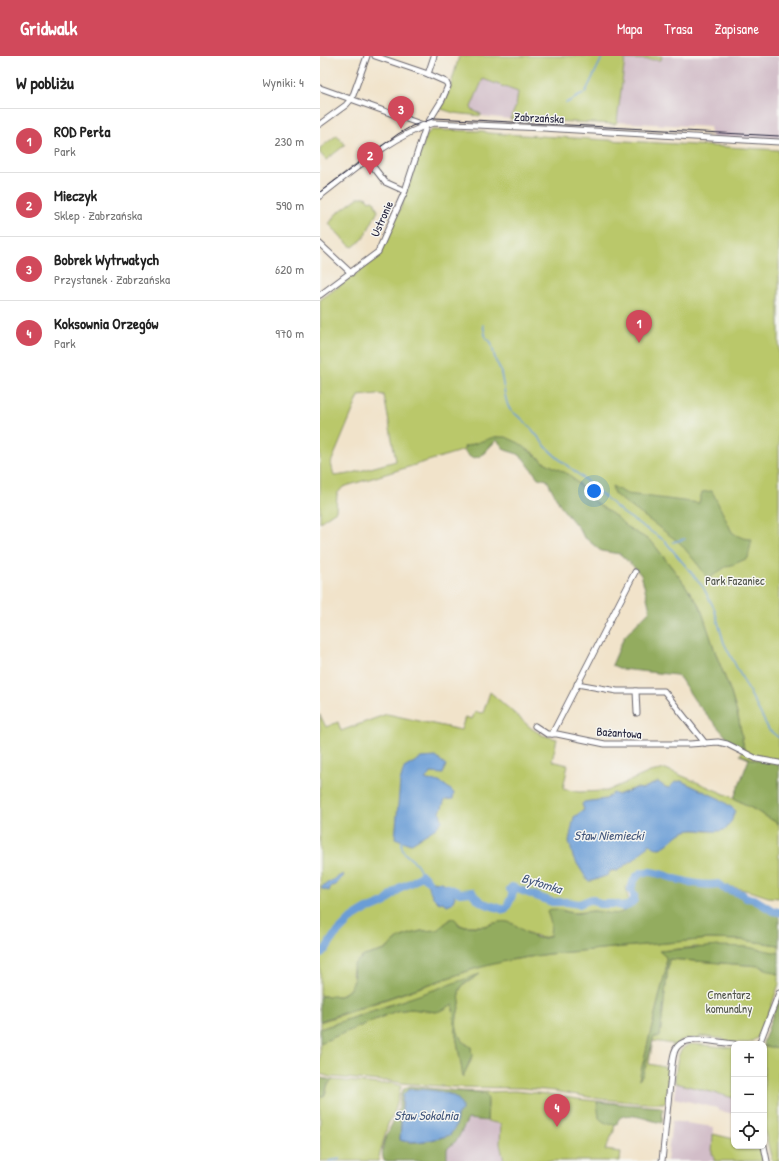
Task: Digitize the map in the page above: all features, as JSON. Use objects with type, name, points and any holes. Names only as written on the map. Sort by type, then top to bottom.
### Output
[{"type":"street","points":[[320,124],[346,105],[352,98],[367,56]]},
{"type":"street","points":[[375,56],[428,74],[434,56]]},
{"type":"street","name":"Ustronie","points":[[320,295],[378,252],[405,191],[426,126],[442,100],[448,86],[446,82],[428,74]]},
{"type":"street","points":[[320,88],[352,98],[426,126]]},
{"type":"street","name":"Zabrzańska","points":[[320,196],[403,136],[426,126],[440,123],[779,142]]},
{"type":"street","points":[[368,160],[385,182],[405,191]]},
{"type":"street","points":[[320,244],[351,273]]},
{"type":"street","points":[[552,734],[635,572]]},
{"type":"street","points":[[577,684],[610,691],[664,691],[705,743]]},
{"type":"street","points":[[636,691],[637,713]]},
{"type":"street","name":"Bażantowa","points":[[535,726],[547,734],[605,744],[676,745],[722,742],[757,759],[779,762]]},
{"type":"street","points":[[760,1041],[779,993]]},
{"type":"street","points":[[662,1161],[675,1050],[680,1044],[690,1040],[731,1044]]},
{"type":"street","points":[[765,1149],[767,1161]]},
{"type":"shaded area","points":[[662,56],[779,56],[779,142],[712,138],[710,127],[617,122],[625,58],[661,60]]},
{"type":"shaded area","points":[[483,79],[522,93],[510,119],[481,116],[481,114],[472,110],[471,107]]},
{"type":"shaded area","points":[[676,1083],[731,1097],[731,1113],[720,1111],[717,1108],[674,1098]]},
{"type":"shaded area","points":[[468,1119],[501,1124],[500,1144],[504,1161],[447,1161],[447,1149],[457,1140]]},
{"type":"shaded area","points":[[672,1121],[714,1127],[712,1154],[714,1155],[714,1161],[667,1161]]},
{"type":"green space","points":[[459,56],[662,56],[661,60],[625,59],[617,122],[615,124],[510,119],[516,106],[518,92],[483,79],[471,107],[472,110],[481,114],[481,116],[454,113],[441,109],[450,88]]},
{"type":"green space","name":"Park Fazaniec","points":[[432,130],[483,131],[488,133],[779,150],[779,765],[740,755],[744,749],[739,720],[700,606],[652,542],[627,527],[618,518],[592,500],[578,483],[544,462],[532,452],[499,437],[495,437],[491,445],[480,456],[472,458],[464,450],[343,487],[337,494],[336,511],[320,523],[320,300],[379,257],[403,202],[427,134]],"holes":[[[377,394],[384,395],[396,461],[349,474],[334,476],[331,463],[359,396]]]},
{"type":"green space","points":[[337,135],[345,145],[326,160],[320,153],[320,148]]},
{"type":"green space","points":[[359,197],[366,197],[369,201],[374,201],[378,211],[363,239],[353,247],[349,245],[329,224],[336,214]]},
{"type":"green space","points":[[494,437],[506,437],[519,443],[544,462],[570,475],[592,500],[618,518],[627,527],[652,542],[700,606],[730,690],[739,720],[744,749],[729,740],[695,701],[680,678],[676,675],[621,669],[612,665],[624,637],[650,610],[641,575],[620,554],[601,551],[583,536],[581,531],[561,507],[547,480],[538,478],[523,458],[518,454],[505,450],[497,440],[479,457],[472,458],[465,452],[464,447]]},
{"type":"green space","points":[[612,486],[627,494],[699,503],[702,492],[712,491],[732,532],[747,539],[752,539],[748,558],[727,566],[708,579],[680,543],[614,494]]},
{"type":"green space","points":[[490,692],[531,728],[542,735],[557,739],[552,761],[568,765],[563,789],[579,792],[607,791],[650,772],[666,769],[734,798],[779,824],[779,898],[768,897],[728,886],[689,880],[660,871],[640,870],[626,887],[630,908],[618,914],[594,911],[573,913],[557,909],[548,914],[551,925],[550,936],[542,938],[523,931],[514,924],[493,923],[485,926],[462,926],[452,918],[437,930],[421,931],[407,935],[399,938],[385,950],[364,956],[355,963],[352,973],[354,981],[349,990],[340,996],[320,996],[320,715],[326,727],[338,722],[341,731],[387,714],[461,730],[465,717],[472,719],[475,712],[483,713]],"holes":[[[681,781],[716,798],[735,811],[724,830],[687,830],[680,833],[660,848],[650,844],[638,856],[617,871],[607,872],[592,881],[573,857],[574,817],[584,810],[582,804],[584,802],[606,799],[612,794],[617,795],[636,788],[642,789],[658,782],[669,788],[675,782]]]},
{"type":"green space","points":[[740,755],[779,765],[779,824],[734,798],[749,759]]},
{"type":"green space","points":[[649,873],[682,883],[708,886],[717,885],[722,889],[742,895],[746,899],[756,901],[769,911],[779,914],[779,945],[742,940],[709,939],[548,954],[510,960],[474,969],[320,1021],[320,996],[340,996],[349,990],[354,981],[353,966],[355,963],[364,956],[385,950],[399,938],[421,931],[437,930],[452,918],[462,926],[481,926],[499,922],[508,922],[528,934],[539,938],[544,938],[550,936],[551,924],[548,910],[557,909],[575,913],[594,911],[612,914],[620,913],[635,903],[637,897],[633,891],[635,884],[640,875]]},
{"type":"green space","points":[[709,939],[742,940],[779,945],[779,953],[696,947],[660,951],[666,957],[666,969],[639,1079],[646,1066],[653,1039],[654,1037],[660,1036],[669,959],[760,966],[779,975],[779,984],[763,1030],[757,1038],[752,1041],[725,1042],[723,1039],[700,1036],[699,1039],[682,1040],[676,1045],[672,1053],[673,1044],[653,1041],[649,1064],[669,1068],[665,1103],[640,1103],[600,1099],[555,1091],[522,1088],[452,1087],[330,1077],[320,1074],[320,1043],[396,1011],[411,1009],[436,1012],[455,1003],[453,1007],[454,1023],[463,1075],[471,1061],[471,1047],[462,1040],[458,1032],[456,1022],[460,1003],[459,993],[462,987],[474,978],[320,1029],[320,1022],[474,969],[499,962],[548,954]]},
{"type":"green space","points":[[719,946],[747,947],[779,953],[779,975],[760,966],[669,959],[660,1037],[654,1037],[653,1039],[643,1075],[639,1080],[666,969],[666,957],[659,951]]},
{"type":"green space","points":[[480,974],[464,984],[459,992],[460,1003],[456,1022],[458,1032],[462,1041],[471,1047],[472,1056],[463,1077],[454,1023],[453,1004],[436,1012],[411,1009],[396,1011],[320,1043],[320,1029]]},
{"type":"green space","points":[[779,997],[779,1048],[767,1046],[767,1041],[764,1041]]},
{"type":"green space","name":"Cmentarz komunalny","points":[[692,1044],[731,1048],[731,1097],[676,1083],[675,1080],[678,1058],[682,1049]]},
{"type":"green space","points":[[767,1046],[779,1048],[779,1161],[772,1161],[767,1141]]},
{"type":"green space","points":[[320,1078],[333,1080],[328,1084],[324,1096],[320,1096]]},
{"type":"green space","points":[[333,1080],[380,1084],[392,1083],[401,1086],[394,1114],[388,1124],[378,1161],[320,1161],[320,1096],[325,1095],[328,1084]]},
{"type":"green space","points":[[410,1086],[486,1094],[488,1100],[487,1121],[468,1119],[457,1140],[447,1149],[447,1161],[384,1161],[383,1149],[386,1136],[398,1110],[402,1091]],"holes":[[[413,1089],[451,1094],[462,1110],[457,1116],[456,1126],[450,1135],[418,1142],[400,1140],[402,1100]]]},
{"type":"green space","points":[[452,1091],[514,1091],[616,1103],[614,1131],[605,1150],[621,1152],[620,1161],[504,1161],[500,1144],[501,1124],[487,1121],[488,1103],[482,1093]]},
{"type":"green space","points":[[597,1102],[661,1107],[663,1109],[662,1123],[636,1116],[623,1116],[619,1119],[617,1124],[608,1124],[599,1118]]},
{"type":"green space","points":[[713,1134],[731,1138],[731,1149],[762,1149],[765,1161],[714,1161],[714,1155],[712,1154]]},
{"type":"water","points":[[436,757],[446,765],[443,774],[431,773],[425,779],[437,781],[445,785],[454,793],[453,799],[445,800],[440,812],[442,821],[436,828],[410,844],[395,838],[400,782],[404,768],[421,758]]},
{"type":"water","name":"Staw Niemiecki","points":[[681,781],[720,799],[735,810],[732,820],[726,829],[721,831],[688,830],[679,834],[663,847],[654,847],[650,844],[638,856],[617,871],[613,870],[609,872],[608,875],[588,881],[573,857],[569,841],[574,817],[584,810],[582,804],[584,802],[606,799],[613,793],[618,795],[636,788],[642,789],[658,782],[669,788],[675,782]]},
{"type":"water","points":[[421,873],[431,881],[442,882],[453,889],[459,889],[457,894],[453,893],[455,897],[452,903],[447,905],[442,902],[439,903],[433,897],[426,882],[420,876]]},
{"type":"water","points":[[343,874],[344,876],[336,883],[336,885],[331,886],[329,891],[322,889],[321,887]]},
{"type":"water","name":"Staw Sokolnia","points":[[413,1089],[443,1092],[457,1098],[461,1103],[462,1110],[457,1116],[456,1126],[450,1135],[418,1142],[400,1140],[403,1095],[408,1090]]},
{"type":"waterway","points":[[566,103],[585,93],[603,56]]},
{"type":"waterway","points":[[483,325],[486,338],[491,342],[496,362],[500,370],[505,397],[509,408],[529,425],[549,450],[570,468]]},
{"type":"waterway","points":[[572,469],[623,513],[665,541],[703,587],[714,608],[724,643],[769,730],[779,738]]},
{"type":"waterway","points":[[673,542],[685,539]]},
{"type":"waterway","points":[[402,841],[403,851],[417,864],[422,875]]},
{"type":"waterway","name":"Bytomka","points":[[448,888],[460,893],[472,892],[478,900],[504,910],[513,893],[510,889],[512,887],[552,902],[579,904],[592,899],[599,904],[615,904],[624,907],[629,905],[634,900],[634,895],[631,890],[638,875],[644,872],[651,872],[694,883],[709,885],[718,884],[723,888],[742,894],[746,898],[754,899],[773,911],[779,912]]},
{"type":"waterway","name":"Bytomka","points":[[320,954],[325,950],[334,936],[352,918],[367,909],[384,903],[401,887],[411,883],[422,875],[428,881]]},
{"type":"waterway","points":[[329,1161],[340,1159]]},
{"type":"tram line","points":[[320,192],[398,134],[412,126],[435,118],[779,136]]},
{"type":"place","name":"Bobrek Wytrwałych","points":[[401,129]]},
{"type":"place","name":"Mieczyk","points":[[370,175]]},
{"type":"place","name":"ROD Perła","points":[[639,343]]},
{"type":"place","name":"Koksownia Orzegów","points":[[557,1127]]}]
